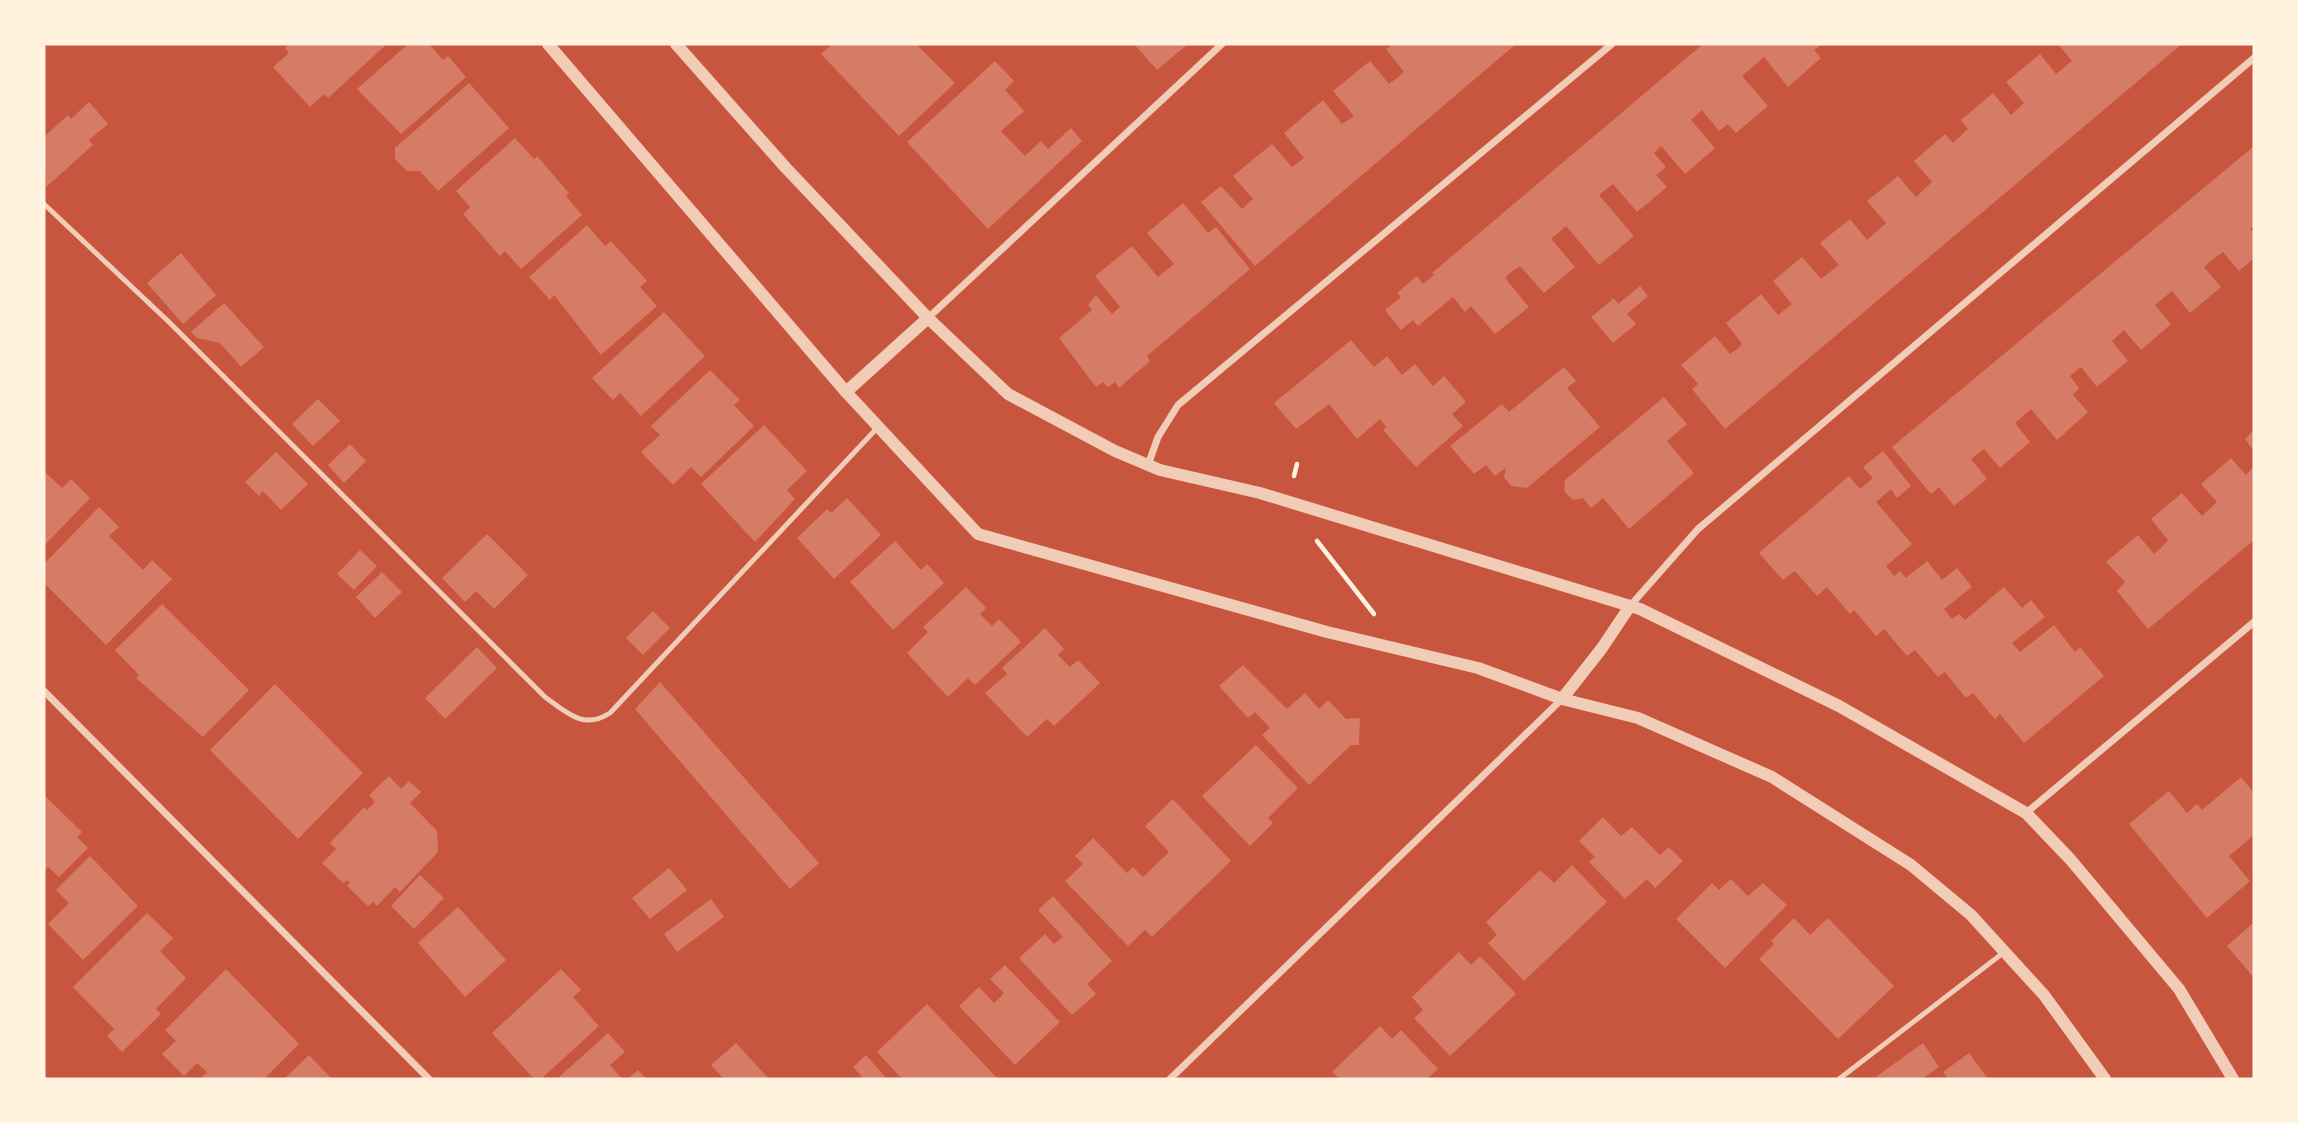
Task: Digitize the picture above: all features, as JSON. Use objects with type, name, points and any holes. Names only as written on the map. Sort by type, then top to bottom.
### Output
[{"type":"street","points":[[548,44],[846,393],[978,534],[1327,632],[1478,668],[1562,699],[1638,718],[1772,777],[1911,865],[1971,915],[2044,995],[2105,1079]]},
{"type":"street","points":[[676,44],[786,168],[928,318],[1008,394],[1148,466],[1287,501],[1630,606],[1839,706],[2026,813],[2070,859],[2179,989],[2233,1079]]},
{"type":"street","points":[[846,393],[1222,44]]},
{"type":"street","points":[[1148,466],[1158,437],[1178,405],[1612,44]]},
{"type":"street","points":[[1170,1079],[1562,699],[1602,648],[1630,606],[1698,529],[2254,58]]},
{"type":"street","points":[[2026,813],[2254,622]]},
{"type":"street","points":[[44,691],[429,1079]]},
{"type":"lane","points":[[44,204],[180,332],[545,697],[580,722],[598,721],[610,713],[879,426]]},
{"type":"lane","points":[[1839,1079],[2005,951]]},
{"type":"path","points":[[1297,464],[1287,501],[1382,624]]},
{"type":"building","points":[[289,44],[387,44],[328,98],[324,94],[310,107],[273,67],[289,53],[285,48]]},
{"type":"building","points":[[408,44],[429,44],[443,60],[448,56],[466,77],[401,134],[357,89]]},
{"type":"building","points":[[832,44],[916,44],[955,83],[899,136],[821,54]]},
{"type":"building","points":[[1134,44],[1188,44],[1157,70]]},
{"type":"building","points":[[1393,44],[1516,44],[1255,266],[1201,202],[1221,186],[1242,209],[1253,199],[1233,176],[1272,144],[1292,167],[1304,158],[1284,133],[1323,100],[1342,124],[1354,116],[1333,91],[1370,61],[1389,84],[1397,78],[1404,72],[1386,49]]},
{"type":"building","points":[[1703,44],[1822,44],[1814,50],[1821,58],[1788,87],[1764,57],[1742,76],[1768,106],[1736,133],[1728,124],[1719,131],[1702,110],[1691,120],[1715,148],[1685,174],[1661,146],[1654,153],[1666,167],[1656,175],[1667,187],[1637,212],[1613,184],[1599,195],[1634,236],[1599,265],[1566,226],[1551,239],[1575,267],[1544,293],[1520,266],[1511,272],[1505,278],[1529,307],[1495,334],[1471,306],[1465,312],[1453,297],[1418,326],[1413,320],[1401,330],[1385,310],[1401,297],[1397,293],[1417,276],[1423,284],[1434,275],[1432,273]]},
{"type":"building","points":[[2058,44],[2182,44],[1725,429],[1692,389],[1698,384],[1681,365],[1715,336],[1730,354],[1737,349],[1742,344],[1726,323],[1761,294],[1778,315],[1792,304],[1773,281],[1802,257],[1821,279],[1839,265],[1820,243],[1850,219],[1867,240],[1886,223],[1867,201],[1898,176],[1916,197],[1932,182],[1914,161],[1945,134],[1953,143],[1968,129],[1961,120],[1993,93],[2011,115],[2024,103],[2006,82],[2040,54],[2056,74],[2072,61]]},
{"type":"building","points":[[995,61],[1014,81],[1005,90],[1024,111],[1001,131],[1025,156],[1041,141],[1048,149],[1071,128],[1082,141],[988,229],[907,142]]},
{"type":"building","points":[[469,83],[509,128],[438,191],[420,171],[407,171],[395,159],[395,148]]},
{"type":"building","points":[[89,102],[108,124],[89,140],[93,145],[46,187],[44,137],[68,115],[71,119]]},
{"type":"building","points":[[515,138],[534,159],[537,156],[569,193],[566,196],[582,215],[521,269],[505,251],[500,256],[463,214],[470,207],[456,191]]},
{"type":"building","points":[[2254,146],[2254,226],[2250,229],[2254,233],[2254,258],[2239,271],[2223,252],[2212,260],[2204,267],[2221,287],[2190,313],[2172,291],[2155,305],[2171,324],[2141,350],[2124,330],[2112,341],[2128,361],[2097,387],[2081,367],[2070,376],[2079,388],[2073,395],[2088,412],[2057,440],[2031,409],[2015,423],[2030,442],[2000,468],[1984,449],[1971,459],[1987,479],[1954,506],[1939,487],[1931,494],[1892,447]]},
{"type":"building","points":[[1183,203],[1208,233],[1216,227],[1250,269],[1147,356],[1150,361],[1119,388],[1115,382],[1108,387],[1103,382],[1096,387],[1059,338],[1092,310],[1088,305],[1096,295],[1112,314],[1120,307],[1095,276],[1132,246],[1158,277],[1174,264],[1147,233]]},
{"type":"building","points":[[587,225],[605,246],[611,241],[647,281],[640,287],[657,306],[601,355],[554,295],[550,300],[529,277]]},
{"type":"building","points":[[181,253],[216,295],[183,324],[147,283]]},
{"type":"building","points":[[1640,286],[1648,296],[1627,314],[1636,324],[1613,343],[1591,317],[1614,298],[1618,304]]},
{"type":"building","points":[[224,303],[264,347],[241,367],[220,343],[197,338],[191,332]]},
{"type":"building","points":[[664,312],[705,356],[641,416],[620,393],[613,400],[592,378]]},
{"type":"building","points":[[1351,340],[1374,367],[1387,356],[1402,375],[1415,364],[1433,386],[1444,376],[1466,402],[1452,414],[1463,426],[1416,467],[1383,430],[1386,427],[1380,419],[1357,439],[1329,404],[1296,429],[1274,403]]},
{"type":"building","points":[[1564,367],[1576,381],[1567,388],[1600,427],[1527,488],[1511,486],[1504,477],[1506,468],[1495,476],[1486,465],[1474,474],[1450,446],[1502,404],[1509,412]]},
{"type":"building","points":[[710,370],[740,400],[734,405],[754,426],[701,477],[691,467],[673,485],[641,452],[660,435],[651,426]]},
{"type":"building","points":[[1664,397],[1687,424],[1667,441],[1694,473],[1629,529],[1603,498],[1591,508],[1583,498],[1573,500],[1564,491],[1565,480]]},
{"type":"building","points":[[318,399],[340,421],[313,446],[292,424]]},
{"type":"building","points":[[764,425],[807,471],[787,490],[795,499],[755,542],[701,484]]},
{"type":"building","points":[[2254,430],[2254,451],[2245,439]]},
{"type":"building","points":[[350,444],[366,461],[344,483],[328,465]]},
{"type":"building","points":[[1883,451],[1911,486],[1897,498],[1891,489],[1876,502],[1912,544],[1886,566],[1894,576],[1900,571],[1906,578],[1927,561],[1942,580],[1957,568],[1972,587],[1944,609],[1952,619],[1959,614],[1965,620],[2004,587],[2022,608],[2031,600],[2045,617],[2012,643],[2020,652],[2054,625],[2075,652],[2080,647],[2104,676],[2024,743],[2000,714],[1995,719],[1973,693],[1966,698],[1945,672],[1938,677],[1915,650],[1907,656],[1884,629],[1876,636],[1854,610],[1850,614],[1827,587],[1817,596],[1795,571],[1783,580],[1759,553],[1849,476],[1860,489],[1873,478],[1863,467]]},
{"type":"building","points":[[276,452],[308,484],[281,510],[263,491],[259,496],[245,482]]},
{"type":"building","points":[[2231,458],[2246,475],[2254,466],[2254,540],[2148,629],[2117,591],[2125,582],[2106,562],[2138,535],[2154,554],[2161,548],[2168,540],[2151,519],[2182,493],[2202,516],[2217,502],[2201,484]]},
{"type":"building","points":[[44,471],[62,488],[71,479],[90,498],[44,546]]},
{"type":"building","points":[[847,498],[881,535],[834,579],[797,538],[827,509],[831,513]]},
{"type":"building","points":[[99,507],[119,527],[109,536],[143,570],[152,560],[172,579],[106,645],[44,583],[44,564]]},
{"type":"building","points":[[487,534],[528,575],[494,609],[476,591],[465,602],[442,578]]},
{"type":"building","points":[[895,541],[921,570],[927,564],[944,583],[893,630],[850,582]]},
{"type":"building","points":[[360,550],[377,566],[354,590],[337,574]]},
{"type":"building","points":[[382,572],[402,592],[375,618],[356,597]]},
{"type":"building","points":[[966,587],[986,608],[980,614],[992,626],[999,619],[1021,642],[975,685],[968,678],[948,697],[907,653],[928,632],[923,627]]},
{"type":"building","points":[[162,604],[249,690],[203,737],[136,678],[139,675],[115,650]]},
{"type":"building","points":[[653,611],[670,628],[643,655],[626,638]]},
{"type":"building","points":[[1045,628],[1064,649],[1058,655],[1070,667],[1078,660],[1100,683],[1054,726],[1047,719],[1027,737],[985,693],[1007,674],[1002,668]]},
{"type":"building","points":[[477,647],[497,668],[445,719],[425,698]]},
{"type":"building","points":[[1243,665],[1287,709],[1305,693],[1319,709],[1328,700],[1346,719],[1360,718],[1359,745],[1351,745],[1309,785],[1262,735],[1270,728],[1255,712],[1248,718],[1219,686]]},
{"type":"building","points":[[660,682],[819,863],[790,889],[635,709]]},
{"type":"building","points":[[275,684],[363,773],[298,839],[210,750]]},
{"type":"building","points":[[1256,745],[1298,788],[1268,818],[1273,823],[1250,846],[1202,796]]},
{"type":"building","points":[[389,776],[401,789],[409,781],[421,792],[410,803],[437,831],[438,852],[400,892],[395,887],[377,906],[373,902],[368,906],[347,886],[350,883],[347,880],[343,883],[322,863],[336,849],[330,843],[364,807],[367,810],[375,802],[369,795]]},
{"type":"building","points":[[2241,777],[2254,793],[2254,835],[2229,856],[2250,881],[2207,918],[2129,824],[2169,791],[2187,813],[2197,804],[2202,810]]},
{"type":"building","points":[[44,795],[82,832],[77,837],[88,848],[59,877],[48,867],[44,871]]},
{"type":"building","points":[[1173,799],[1231,861],[1152,937],[1145,930],[1128,946],[1065,881],[1083,864],[1075,856],[1093,838],[1127,873],[1133,867],[1143,877],[1169,852],[1145,826]]},
{"type":"building","points":[[1603,817],[1621,836],[1632,827],[1660,855],[1669,847],[1683,861],[1655,888],[1647,879],[1625,899],[1589,862],[1595,857],[1579,841]]},
{"type":"building","points":[[90,856],[138,906],[83,960],[48,924],[69,903],[56,890]]},
{"type":"building","points":[[1572,865],[1607,902],[1524,981],[1488,943],[1497,935],[1486,922],[1540,870],[1554,883]]},
{"type":"building","points":[[669,868],[687,890],[650,919],[632,898]]},
{"type":"building","points":[[420,875],[444,898],[414,929],[391,906]]},
{"type":"building","points":[[1731,879],[1748,896],[1763,883],[1787,905],[1725,968],[1676,919],[1712,883],[1719,890]]},
{"type":"building","points":[[1053,896],[1112,961],[1087,984],[1096,994],[1072,1015],[1019,958],[1045,934],[1054,944],[1063,937],[1038,910]]},
{"type":"building","points":[[711,899],[724,917],[677,952],[664,934]]},
{"type":"building","points":[[458,907],[506,960],[465,997],[418,943]]},
{"type":"building","points":[[147,913],[173,938],[160,951],[186,978],[156,1009],[161,1014],[122,1052],[107,1036],[114,1029],[73,987]]},
{"type":"building","points":[[1794,918],[1810,935],[1828,918],[1894,986],[1838,1039],[1759,959],[1774,944],[1771,941]]},
{"type":"building","points":[[2254,922],[2254,978],[2227,946]]},
{"type":"building","points":[[1459,952],[1471,965],[1480,956],[1516,994],[1450,1056],[1414,1018],[1423,1010],[1412,997]]},
{"type":"building","points":[[1005,965],[1060,1022],[1015,1065],[959,1006],[979,987],[994,1003],[1004,993],[990,979]]},
{"type":"building","points":[[226,969],[299,1044],[264,1079],[200,1079],[207,1072],[197,1063],[184,1076],[162,1054],[176,1041],[165,1030]]},
{"type":"building","points":[[561,969],[581,990],[573,997],[599,1026],[541,1079],[534,1079],[492,1033]]},
{"type":"building","points":[[927,1004],[998,1079],[902,1079],[877,1052]]},
{"type":"building","points":[[1380,1026],[1392,1039],[1401,1030],[1438,1069],[1427,1079],[1340,1079],[1332,1072]]},
{"type":"building","points":[[608,1033],[625,1052],[610,1065],[622,1079],[557,1079]]},
{"type":"building","points":[[736,1043],[769,1079],[724,1079],[711,1065]]},
{"type":"building","points":[[1923,1043],[1939,1067],[1922,1079],[1873,1079]]},
{"type":"building","points":[[1969,1053],[1988,1079],[1948,1079],[1943,1072]]},
{"type":"building","points":[[309,1055],[332,1079],[284,1079]]},
{"type":"building","points":[[866,1055],[887,1079],[864,1079],[853,1067]]},
{"type":"building","points":[[638,1070],[646,1079],[627,1079]]}]
